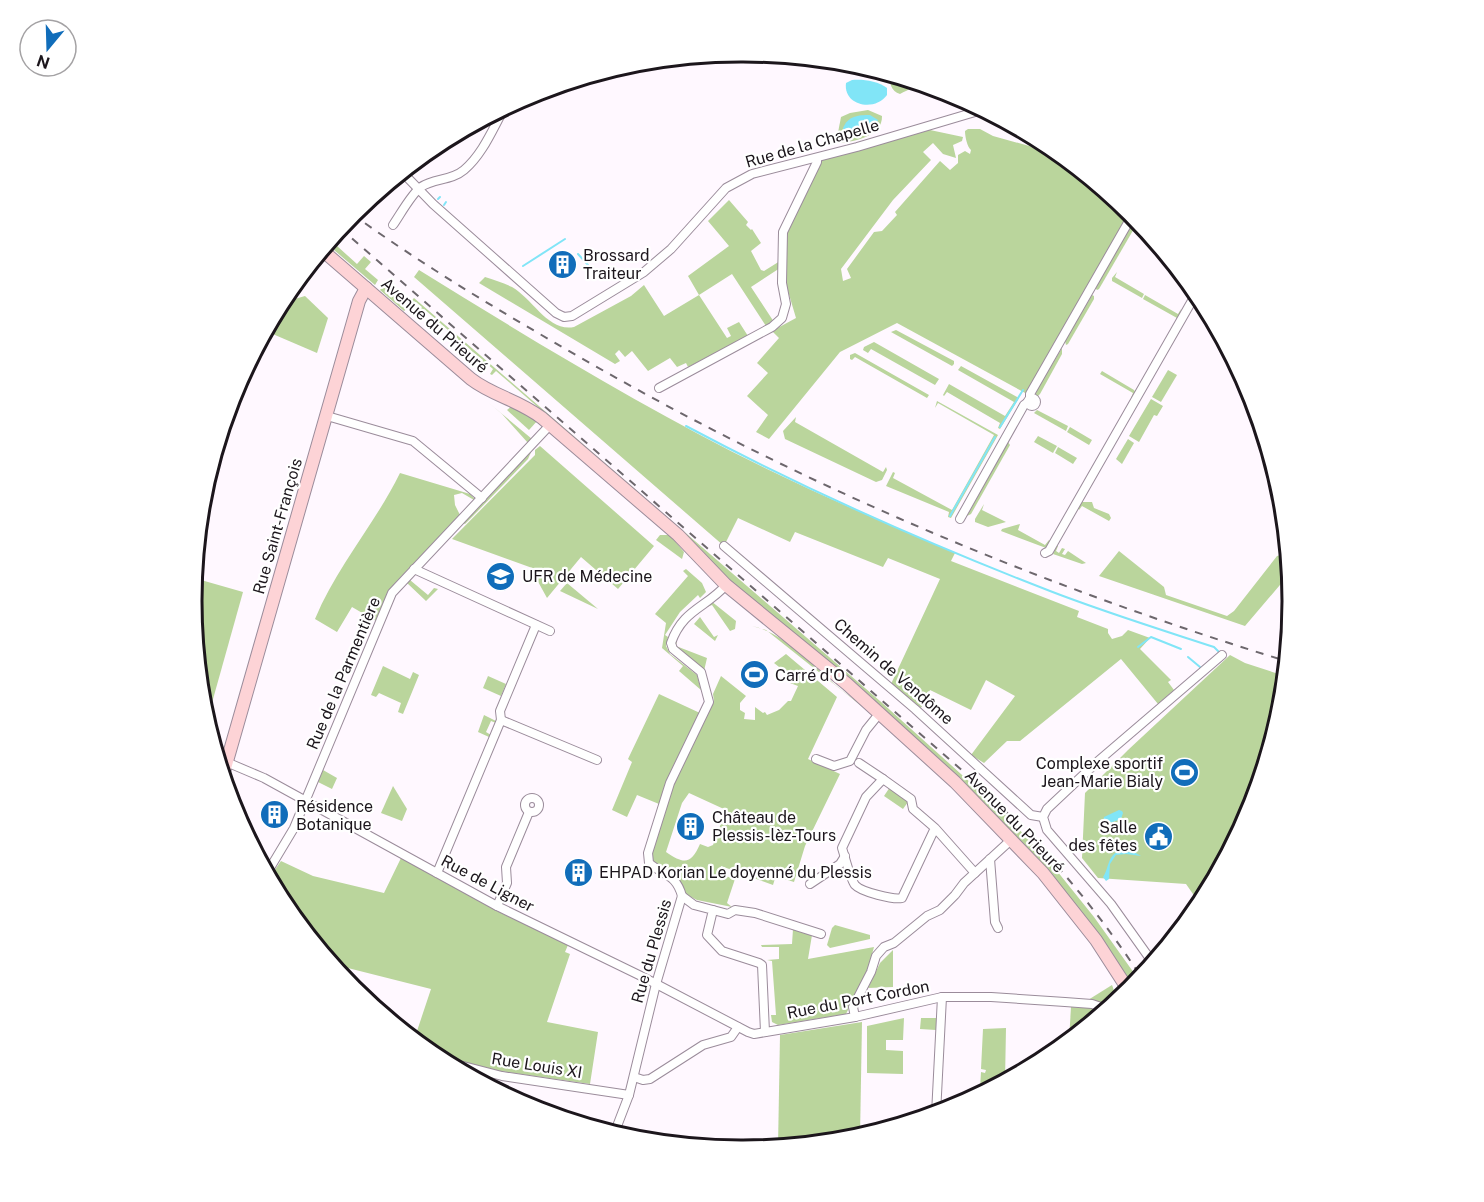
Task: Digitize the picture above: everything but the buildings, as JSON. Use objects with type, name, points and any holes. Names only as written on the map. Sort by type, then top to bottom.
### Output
[{"type":"street","name":"Rue de la Chapelle","points":[[420,187],[434,204],[556,313],[564,317],[572,316],[645,272],[671,249],[726,188],[752,174],[817,158],[972,113]]},
{"type":"street","points":[[393,225],[420,187],[452,177],[466,169],[480,151],[498,120]]},
{"type":"street","points":[[659,388],[772,327],[782,318],[786,304],[782,283],[782,237],[817,158]]},
{"type":"street","points":[[408,177],[420,187]]},
{"type":"street","points":[[960,519],[1128,225]]},
{"type":"street","name":"Avenue du Prieuré","points":[[328,255],[471,379],[488,390],[524,404],[550,425],[670,530],[698,566],[801,645],[956,782],[1043,873],[1079,917],[1122,983]]},
{"type":"street","name":"Rue Saint-François","points":[[226,757],[359,301],[366,288]]},
{"type":"street","points":[[1045,553],[1049,551],[1191,302]]},
{"type":"street","points":[[327,416],[413,441],[482,498]]},
{"type":"street","name":"Rue de la Parmentière","points":[[272,865],[287,841],[305,801],[392,593],[550,425]]},
{"type":"street","name":"Chemin de Vendôme","points":[[724,546],[915,709],[1031,815],[1043,817]]},
{"type":"street","points":[[414,569],[550,631]]},
{"type":"street","name":"Rue du Plessis","points":[[617,1125],[629,1095],[656,984],[682,896],[673,878],[649,863],[648,853],[670,783],[709,702],[702,674],[673,649],[671,643],[679,627],[690,613],[724,587]]},
{"type":"street","points":[[437,873],[501,720],[500,711],[536,625]]},
{"type":"street","points":[[1148,957],[1111,904],[1047,830],[1043,817],[1047,809],[1090,769],[1222,655]]},
{"type":"street","points":[[816,759],[834,766],[850,761],[866,730],[879,714]]},
{"type":"street","points":[[501,720],[597,760]]},
{"type":"street","points":[[859,762],[911,799],[913,809],[935,828],[975,873]]},
{"type":"street","name":"Rue de Ligner","points":[[229,768],[257,774],[497,906],[738,1027]]},
{"type":"street","points":[[883,779],[866,797],[842,848],[856,886],[890,898],[902,898],[935,828]]},
{"type":"street","points":[[497,906],[507,883],[506,867],[529,812]]},
{"type":"street","points":[[855,1017],[853,1007],[871,972],[876,956],[884,947],[894,943],[927,916],[940,910],[1012,838]]},
{"type":"street","points":[[810,884],[840,864],[845,856]]},
{"type":"street","points":[[990,859],[995,922],[998,928]]},
{"type":"street","points":[[682,896],[694,904],[713,910],[728,914],[735,910],[755,914],[821,934]]},
{"type":"street","points":[[713,910],[708,937],[722,951],[762,965],[765,1032]]},
{"type":"street","name":"Rue du Port Cordon","points":[[738,1027],[754,1034],[855,1017],[942,998],[991,997],[1099,1006]]},
{"type":"street","points":[[937,1104],[942,998]]},
{"type":"street","points":[[634,1077],[650,1079],[703,1045],[730,1037],[738,1027]]},
{"type":"street","name":"Rue Louis XI","points":[[484,1075],[629,1095]]},
{"type":"green space","points":[[890,83],[911,89],[900,94]]},
{"type":"green space","points":[[868,110],[882,116],[877,129],[858,140],[836,143],[841,117]]},
{"type":"green space","points":[[980,129],[993,136],[1034,147],[1098,195],[1125,222],[1027,394],[897,323],[840,352],[769,439],[756,432],[768,415],[747,396],[768,373],[757,363],[779,338],[772,331],[796,318],[785,281],[785,233],[822,160],[930,130],[963,137],[962,141],[953,145],[956,158],[943,154],[933,143],[923,152],[931,160],[893,200],[841,269],[843,281],[851,278],[847,269],[874,232],[882,231],[897,215],[895,212],[940,161],[950,170],[958,163],[958,155],[965,151],[970,154],[971,150],[967,144],[965,131]]},
{"type":"green space","points":[[729,200],[748,222],[746,225],[752,229],[761,243],[751,251],[761,270],[764,271],[780,261],[780,268],[751,287],[774,322],[766,326],[732,274],[699,295],[688,276],[729,246],[708,221]]},
{"type":"green space","points":[[1130,227],[1133,230],[1099,289],[1095,288]]},
{"type":"green space","points":[[337,246],[357,264],[364,256],[371,262],[365,269],[378,280],[375,285],[334,250]]},
{"type":"green space","points":[[419,270],[634,399],[767,469],[955,553],[951,561],[1079,611],[1077,617],[1108,629],[1112,639],[1122,636],[1128,630],[1150,638],[1140,649],[1171,680],[1168,682],[1174,690],[1158,704],[1121,659],[1020,741],[1007,741],[984,763],[971,755],[1015,696],[986,680],[971,710],[930,690],[921,708],[891,684],[940,579],[888,558],[883,567],[795,532],[790,542],[738,518],[724,546],[414,277]]},
{"type":"green space","points":[[1117,272],[1115,277],[1144,294],[1142,298],[1112,281]]},
{"type":"green space","points":[[485,277],[512,287],[548,320],[565,327],[574,327],[631,296],[644,285],[664,316],[699,295],[727,338],[731,336],[727,328],[739,322],[748,336],[688,367],[686,363],[677,367],[670,358],[648,371],[632,351],[625,357],[619,350],[615,354],[620,361],[615,364],[479,283]]},
{"type":"green space","points":[[384,285],[407,305],[414,298],[880,701],[1002,811],[1053,866],[1094,917],[1133,972],[1125,980],[1049,874],[547,415],[496,371],[490,374],[493,369],[485,362],[481,366],[483,360],[473,352],[469,356],[467,354],[471,350],[461,341],[457,345],[455,343],[458,339],[451,332],[447,336],[445,334],[448,330],[440,323],[436,327],[438,321],[424,309],[420,313],[418,311],[422,307],[416,302],[404,311],[380,290]]},
{"type":"green space","points":[[1092,295],[1094,299],[1066,345],[1065,341]]},
{"type":"green space","points":[[1145,295],[1178,314],[1181,309],[1179,317],[1143,299]]},
{"type":"green space","points":[[305,296],[328,318],[317,353],[273,334],[294,299]]},
{"type":"green space","points":[[896,330],[954,361],[954,364],[952,366],[891,332]]},
{"type":"green space","points":[[874,342],[939,379],[935,385],[871,349],[868,353],[863,350],[864,347]]},
{"type":"green space","points":[[1062,348],[1062,354],[1036,398],[1035,393]]},
{"type":"green space","points":[[855,353],[929,395],[927,398],[855,357],[850,359],[850,355]]},
{"type":"green space","points":[[961,366],[1019,398],[1000,429],[998,428],[1000,423],[947,392],[943,395],[949,384],[1005,416],[1014,402],[958,370]]},
{"type":"green space","points":[[1168,370],[1177,375],[1161,402],[1152,397]]},
{"type":"green space","points":[[1102,371],[1136,393],[1131,398],[1133,393],[1100,374]]},
{"type":"green space","points":[[1151,399],[1163,406],[1157,416],[1154,415],[1139,442],[1129,436]]},
{"type":"green space","points":[[937,401],[998,435],[951,518],[948,517],[949,512],[886,486],[893,472],[895,473],[893,478],[952,510],[994,435],[938,403],[935,408]]},
{"type":"green space","points":[[489,403],[532,439],[528,443]]},
{"type":"green space","points":[[514,404],[538,420],[529,430],[507,410]]},
{"type":"green space","points":[[1037,410],[1068,426],[1066,431],[1034,413]]},
{"type":"green space","points":[[796,417],[795,422],[883,472],[886,467],[887,470],[882,480],[876,482],[785,439],[783,431]]},
{"type":"green space","points":[[1070,427],[1092,440],[1089,445],[1067,432]]},
{"type":"green space","points":[[1038,436],[1057,446],[1053,453],[1034,442]]},
{"type":"green space","points":[[1128,439],[1134,443],[1122,464],[1116,459]]},
{"type":"green space","points":[[1008,442],[1010,445],[971,514],[967,516]]},
{"type":"green space","points":[[540,446],[654,546],[618,589],[581,557],[547,598],[536,578],[535,569],[452,539],[535,455],[535,450]]},
{"type":"green space","points":[[1058,447],[1077,458],[1073,464],[1055,453]]},
{"type":"green space","points":[[532,450],[528,459],[465,524],[463,523]]},
{"type":"green space","points":[[400,473],[470,494],[475,499],[462,493],[454,495],[455,505],[460,515],[395,583],[376,621],[352,607],[337,632],[315,619],[334,581]]},
{"type":"green space","points":[[1081,502],[1092,502],[1094,508],[1109,514],[1111,518],[1109,521],[1082,506],[1079,510]]},
{"type":"green space","points":[[984,504],[982,510],[1006,522],[988,527],[975,522]]},
{"type":"green space","points":[[1020,524],[1018,530],[1045,545],[1049,540],[1046,548],[1001,531]]},
{"type":"green space","points":[[660,535],[670,535],[684,552],[682,559],[656,540]]},
{"type":"green space","points":[[1057,545],[1056,551],[1059,553],[1062,548],[1065,549],[1062,554],[1065,555],[1068,551],[1086,563],[1082,564],[1053,554]]},
{"type":"green space","points":[[1119,551],[1164,587],[1166,595],[1227,616],[1234,611],[1279,555],[1281,584],[1245,626],[1099,576]]},
{"type":"green space","points":[[686,569],[702,583],[706,592],[700,598],[698,595],[680,612],[665,635],[668,637],[666,646],[670,654],[697,675],[701,690],[679,671],[683,666],[662,648],[666,623],[655,614],[688,576],[683,571]]},
{"type":"green space","points":[[410,580],[428,595],[434,588],[438,589],[426,601],[407,583]]},
{"type":"green space","points":[[203,581],[243,592],[212,702],[204,636]]},
{"type":"green space","points":[[567,583],[598,609],[560,591]]},
{"type":"green space","points":[[711,601],[736,621],[735,629],[730,631],[712,605],[707,607]]},
{"type":"green space","points":[[700,617],[714,637],[718,635],[715,641],[694,624]]},
{"type":"green space","points":[[768,632],[798,651],[874,716]]},
{"type":"green space","points":[[676,641],[676,646],[707,658],[704,671],[675,648]]},
{"type":"green space","points":[[786,654],[837,697],[808,759],[840,774],[805,846],[794,882],[778,877],[777,872],[773,885],[721,866],[719,874],[735,879],[727,903],[732,907],[697,900],[685,894],[678,879],[654,867],[650,853],[671,788],[714,701],[713,694],[721,676],[746,696],[740,703],[740,710],[745,713],[744,719],[755,720],[755,707],[767,715],[791,701],[798,686],[790,683],[793,678],[774,663]],"holes":[[[689,793],[726,810],[713,845],[708,847],[700,844],[694,856],[687,860],[678,859],[666,852],[682,803]]]},
{"type":"green space","name":"Complexe sportif Jean-Marie Bialy","points":[[1230,655],[1245,663],[1277,673],[1263,741],[1253,774],[1226,840],[1194,896],[1186,884],[1098,878],[1082,858],[1085,793]]},
{"type":"green space","points":[[383,666],[410,679],[413,672],[419,675],[403,714],[398,712],[401,703],[379,693],[376,697],[371,695]]},
{"type":"green space","points":[[488,676],[506,684],[501,696],[483,688]]},
{"type":"green space","points":[[659,694],[700,713],[659,804],[637,795],[627,817],[612,810],[632,762],[628,759]]},
{"type":"green space","points":[[484,715],[496,721],[496,723],[491,721],[486,732],[491,735],[489,737],[478,732]]},
{"type":"green space","points":[[323,770],[337,778],[332,789],[318,782]]},
{"type":"green space","points":[[393,786],[407,809],[402,821],[381,813]]},
{"type":"green space","points":[[890,787],[907,799],[908,802],[903,809],[884,796]]},
{"type":"green space","points":[[401,858],[495,910],[568,945],[565,952],[570,954],[547,1022],[598,1032],[590,1084],[500,1071],[460,1061],[442,1050],[417,1031],[431,989],[347,968],[293,901],[275,870],[281,861],[313,876],[384,893]]},
{"type":"green space","points":[[835,925],[870,935],[870,939],[830,948],[827,945]]},
{"type":"green space","points":[[793,929],[812,935],[808,959],[874,947],[868,969],[846,1014],[778,1025],[772,1022],[771,1015],[776,1015],[772,961],[767,960],[779,959],[779,947],[762,947],[761,945],[792,944]]},
{"type":"green space","points":[[893,950],[893,987],[868,988],[880,963]]},
{"type":"green space","points":[[1112,985],[1114,991],[1102,1003],[1088,1000]]},
{"type":"green space","points":[[1071,1007],[1092,1008],[1092,1012],[1070,1029]]},
{"type":"green space","points":[[904,1018],[903,1040],[886,1040],[886,1050],[903,1051],[903,1074],[867,1073],[867,1026]]},
{"type":"green space","points":[[921,1018],[936,1018],[936,1030],[920,1029]]},
{"type":"green space","points":[[862,1022],[860,1127],[812,1136],[778,1139],[780,1035]]},
{"type":"green space","points":[[1006,1028],[1005,1072],[980,1085],[981,1072],[985,1073],[986,1070],[981,1069],[983,1029]]},
{"type":"water","points":[[852,80],[866,80],[879,84],[887,88],[887,95],[875,104],[861,104],[854,101],[846,91],[846,83]]},
{"type":"water","points":[[870,115],[878,120],[874,129],[851,138],[845,136],[843,128],[848,121],[858,116]]},
{"type":"water","points":[[1119,810],[1123,813],[1121,819],[1107,824],[1103,823],[1104,817]]},
{"type":"water","points":[[1119,851],[1134,852],[1141,856],[1116,855],[1110,864],[1109,879],[1106,881],[1103,877],[1110,859]]},
{"type":"waterway","points":[[523,266],[565,239]]},
{"type":"waterway","points":[[578,254],[588,265]]},
{"type":"waterway","points":[[1000,427],[1023,390]]},
{"type":"waterway","points":[[686,426],[820,493],[957,554],[1070,599],[1214,647],[1219,652]]},
{"type":"waterway","points":[[950,516],[995,437]]},
{"type":"waterway","points":[[1138,647],[1151,637],[1181,649]]},
{"type":"waterway","points":[[1188,657],[1200,667]]},
{"type":"railway","points":[[361,220],[456,284],[650,397],[826,485],[916,526],[1006,563],[1191,631],[1278,658]]},
{"type":"railway","points":[[347,234],[996,801],[1084,898],[1136,969]]},
{"type":"place","name":"Brossard Traiteur","points":[[562,264]]},
{"type":"place","name":"UFR de Médecine","points":[[501,576]]},
{"type":"place","name":"Carré d'O","points":[[754,675]]},
{"type":"place","name":"Complexe sportif Jean-Marie Bialy","points":[[1184,772]]},
{"type":"place","name":"Résidence Botanique","points":[[275,815]]},
{"type":"place","name":"Château de Plessis-lèz-Tours","points":[[691,826]]},
{"type":"place","name":"Salle des fêtes","points":[[1158,836]]},
{"type":"place","name":"EHPAD Korian Le doyenné du Plessis","points":[[578,872]]}]
